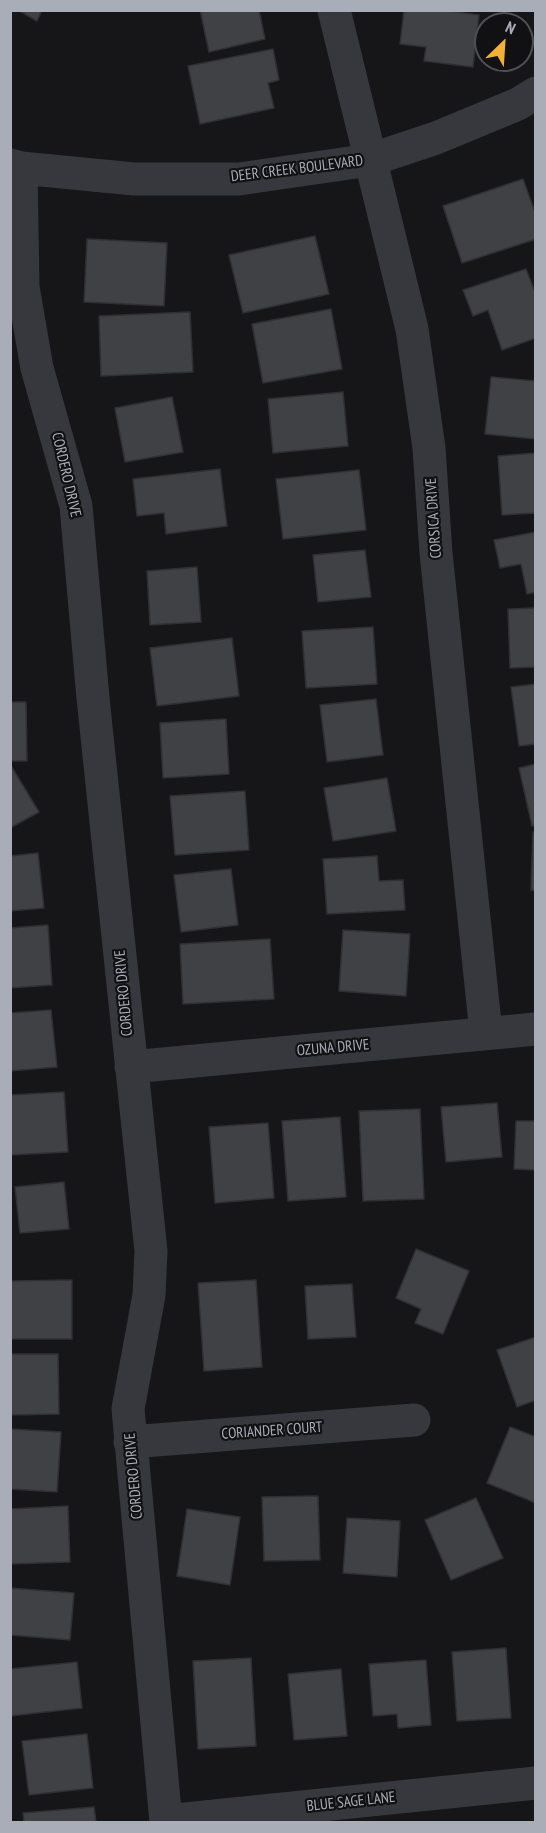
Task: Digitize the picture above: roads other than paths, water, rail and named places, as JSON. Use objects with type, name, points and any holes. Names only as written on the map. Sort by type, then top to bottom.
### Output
[{"type":"street","name":"CORSICA DRIVE","points":[[334,10],[412,329],[429,448],[436,553],[486,1033]]},
{"type":"street","name":"DEER CREEK BOULEVARD","points":[[16,166],[134,180],[239,179],[370,160],[436,138],[518,105],[536,93]]},
{"type":"street","name":"CORDERO DRIVE","points":[[16,166],[22,287],[37,368],[75,506],[151,1251],[149,1295],[128,1410],[166,1822]]},
{"type":"street","name":"OZUNA DRIVE","points":[[131,1067],[536,1029]]},
{"type":"street","name":"CORIANDER COURT","points":[[130,1442],[414,1420]]},
{"type":"street","name":"BLUE SAGE LANE","points":[[166,1822],[536,1783]]}]
